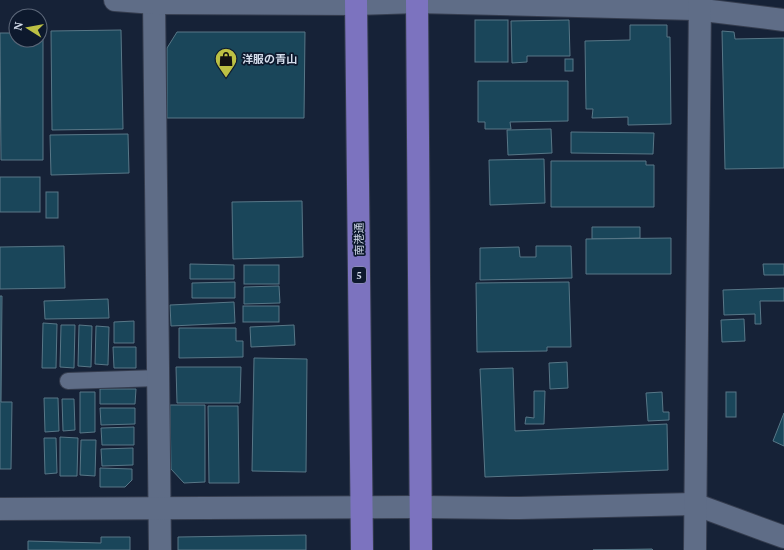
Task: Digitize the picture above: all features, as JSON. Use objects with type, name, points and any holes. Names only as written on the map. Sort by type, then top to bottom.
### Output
[{"type":"main road","points":[[417,1],[421,550]]},
{"type":"main road","name":"南港通","points":[[356,2],[362,550]]},
{"type":"street","points":[[114,0],[154,2],[417,1],[700,5],[784,20]]},
{"type":"street","points":[[154,2],[160,550]]},
{"type":"street","points":[[695,550],[694,504],[700,5]]},
{"type":"street","points":[[0,509],[520,508],[694,504],[784,537]]},
{"type":"lane","points":[[68,381],[158,378]]},
{"type":"building","points":[[475,20],[508,20],[508,62],[475,62]]},
{"type":"building","points":[[569,20],[570,56],[527,56],[527,62],[512,63],[511,21]]},
{"type":"building","points":[[630,25],[667,25],[667,37],[670,37],[671,124],[628,125],[628,117],[592,118],[593,109],[586,109],[585,41],[630,40]]},
{"type":"building","points":[[121,30],[123,129],[52,130],[51,31]]},
{"type":"building","points":[[722,31],[734,32],[735,39],[784,38],[784,168],[725,169]]},
{"type":"building","points":[[177,32],[305,32],[304,118],[167,118],[167,48]]},
{"type":"building","points":[[0,33],[8,33],[8,48],[43,48],[43,160],[1,160]]},
{"type":"building","points":[[565,59],[573,59],[573,71],[565,71]]},
{"type":"building","points":[[478,81],[568,81],[568,121],[510,122],[511,129],[485,129],[485,122],[478,122]]},
{"type":"building","points":[[551,129],[552,153],[508,155],[507,130]]},
{"type":"building","points":[[571,132],[654,133],[653,154],[571,153]]},
{"type":"building","points":[[128,134],[129,173],[51,175],[50,135]]},
{"type":"building","points":[[544,159],[545,203],[490,205],[489,160]]},
{"type":"building","points":[[551,161],[646,161],[646,165],[654,165],[654,207],[551,207]]},
{"type":"building","points":[[0,177],[40,177],[40,212],[0,212]]},
{"type":"building","points":[[46,192],[58,192],[58,218],[46,218]]},
{"type":"building","points":[[302,201],[303,257],[233,259],[232,202]]},
{"type":"building","points":[[592,227],[640,227],[640,238],[592,239]]},
{"type":"building","points":[[671,238],[671,274],[586,274],[586,239]]},
{"type":"building","points":[[64,246],[65,288],[0,289],[0,247]]},
{"type":"building","points":[[536,246],[571,246],[572,278],[480,280],[480,248],[519,247],[520,257],[536,257]]},
{"type":"building","points":[[190,264],[234,265],[234,279],[190,279]]},
{"type":"building","points":[[763,264],[784,264],[784,275],[764,275]]},
{"type":"building","points":[[244,265],[279,265],[279,284],[244,284]]},
{"type":"building","points":[[235,282],[235,298],[192,298],[192,283]]},
{"type":"building","points":[[569,282],[571,347],[547,347],[547,351],[477,352],[476,283]]},
{"type":"building","points":[[279,286],[280,303],[244,304],[244,287]]},
{"type":"building","points":[[784,288],[784,301],[760,301],[761,324],[755,324],[755,314],[724,315],[723,290]]},
{"type":"building","points":[[0,296],[2,296],[1,402],[12,402],[11,469],[0,469]]},
{"type":"building","points":[[108,299],[109,318],[45,319],[44,301]]},
{"type":"building","points":[[234,302],[235,323],[171,326],[170,305]]},
{"type":"building","points":[[243,306],[279,306],[279,322],[243,322]]},
{"type":"building","points":[[744,319],[745,341],[722,342],[721,320]]},
{"type":"building","points":[[134,321],[134,343],[114,343],[114,322]]},
{"type":"building","points":[[43,323],[57,324],[56,368],[42,368]]},
{"type":"building","points":[[61,325],[75,325],[74,368],[60,367]]},
{"type":"building","points":[[79,325],[92,326],[91,367],[78,366]]},
{"type":"building","points":[[294,325],[295,345],[251,347],[250,327]]},
{"type":"building","points":[[96,326],[109,327],[108,365],[95,364]]},
{"type":"building","points":[[179,328],[236,328],[236,341],[243,341],[243,357],[179,358]]},
{"type":"building","points":[[113,347],[136,347],[136,368],[114,368]]},
{"type":"building","points":[[254,358],[307,359],[306,472],[252,471]]},
{"type":"building","points":[[567,362],[568,388],[550,389],[549,363]]},
{"type":"building","points":[[176,367],[241,367],[240,403],[177,403]]},
{"type":"building","points":[[513,368],[515,431],[667,424],[668,470],[485,477],[480,369]]},
{"type":"building","points":[[100,389],[136,389],[135,404],[100,404]]},
{"type":"building","points":[[534,391],[545,391],[544,424],[525,424],[526,417],[534,418]]},
{"type":"building","points":[[80,392],[95,392],[95,432],[80,433]]},
{"type":"building","points":[[662,392],[663,412],[669,412],[669,420],[648,421],[646,393]]},
{"type":"building","points":[[726,392],[736,392],[736,417],[726,417]]},
{"type":"building","points":[[44,398],[58,398],[59,431],[45,432]]},
{"type":"building","points":[[62,399],[74,399],[75,430],[63,431]]},
{"type":"building","points":[[170,405],[205,405],[205,482],[184,483],[171,469]]},
{"type":"building","points":[[208,406],[238,406],[239,483],[209,483]]},
{"type":"building","points":[[100,408],[135,408],[135,424],[101,425]]},
{"type":"building","points":[[784,413],[784,446],[773,441]]},
{"type":"building","points":[[134,427],[134,445],[102,445],[101,428]]},
{"type":"building","points":[[60,437],[78,438],[77,476],[60,476]]},
{"type":"building","points":[[44,438],[56,438],[57,473],[45,474]]},
{"type":"building","points":[[81,440],[96,440],[95,476],[80,475]]},
{"type":"building","points":[[133,448],[133,465],[102,466],[101,449]]},
{"type":"building","points":[[100,468],[132,469],[132,480],[125,487],[100,487]]},
{"type":"building","points":[[306,535],[306,550],[178,550],[178,537]]},
{"type":"building","points":[[101,537],[130,537],[130,550],[28,550],[28,541],[101,543]]},
{"type":"building","points":[[652,549],[653,550],[593,550]]},
{"type":"place","name":"洋服の青山","points":[[226,78]]}]
